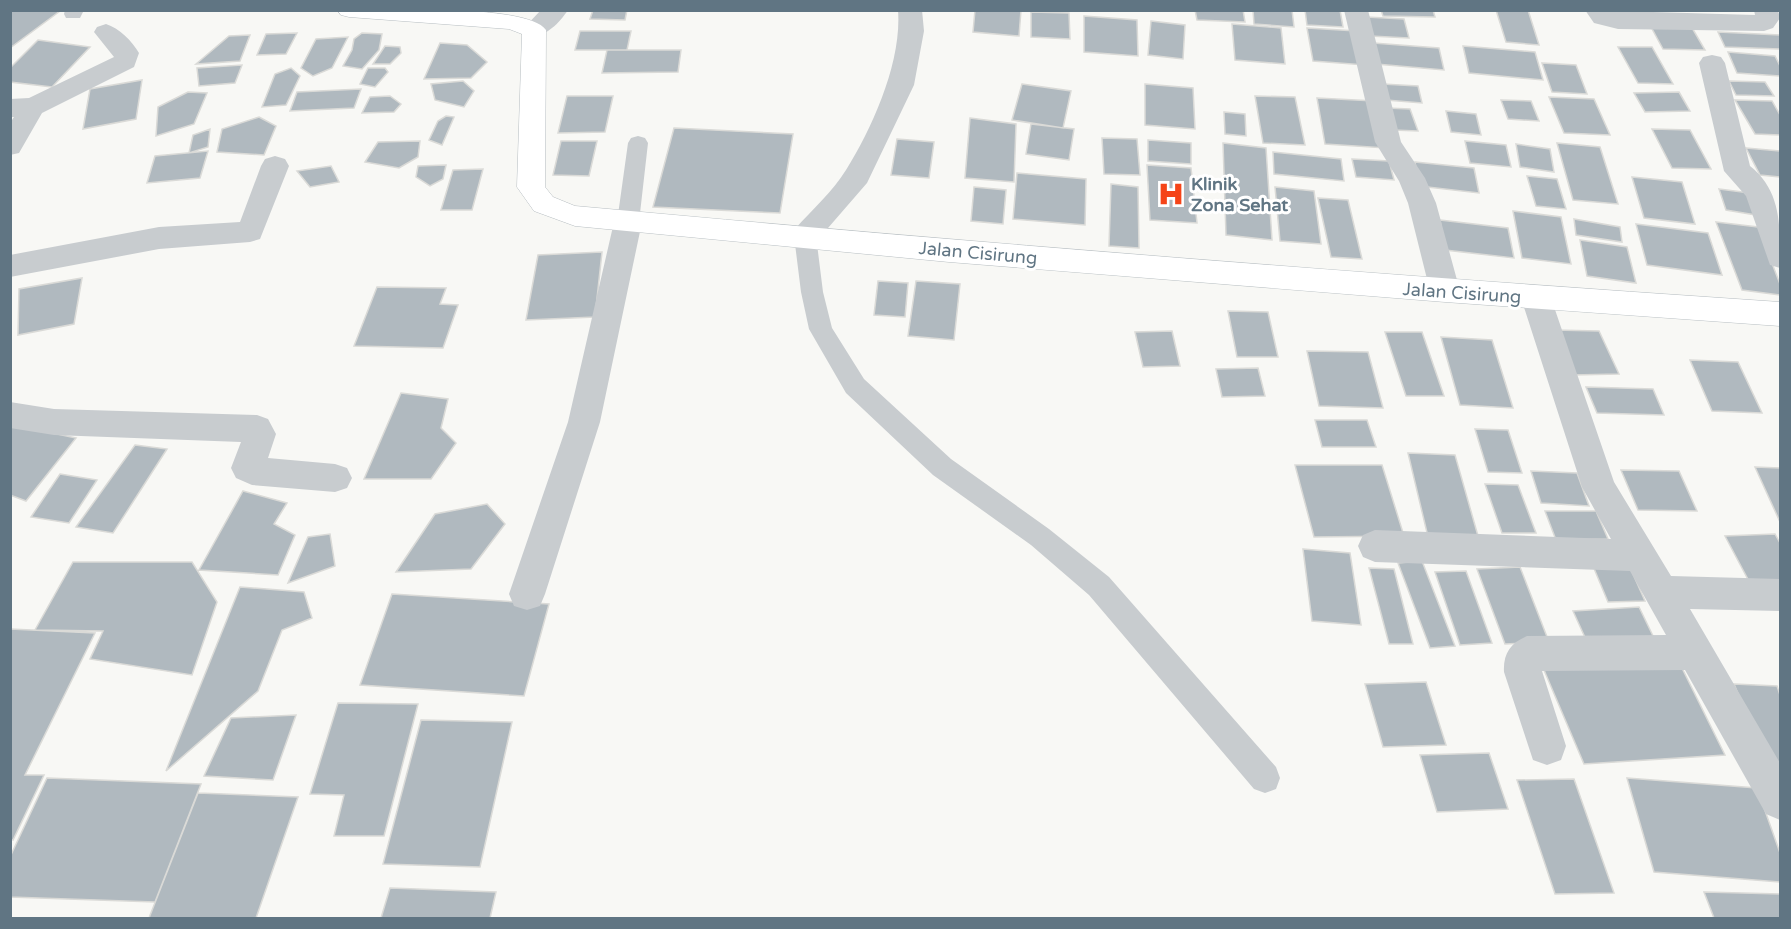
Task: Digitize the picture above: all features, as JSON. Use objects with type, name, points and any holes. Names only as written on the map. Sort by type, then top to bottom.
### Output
[{"type":"main road","points":[[349,10],[512,22],[534,30]]},
{"type":"main road","name":"Jalan Cisirung","points":[[534,30],[531,187],[536,199],[547,208],[575,216],[949,251],[1536,298],[1780,314]]},
{"type":"street","points":[[534,30],[556,10]]},
{"type":"street","points":[[805,236],[857,176],[901,85],[912,31],[910,10]]},
{"type":"street","points":[[1356,10],[1392,155],[1411,177],[1415,187],[1429,227],[1445,291]]},
{"type":"street","points":[[1597,10],[1603,18],[1618,21],[1764,23],[1768,18],[1766,10]]},
{"type":"street","points":[[10,146],[22,107],[125,62],[127,53],[106,32]]},
{"type":"street","points":[[1712,63],[1738,171],[1752,182],[1760,196],[1780,257]]},
{"type":"street","points":[[10,266],[159,238],[250,232],[275,166]]},
{"type":"street","points":[[527,594],[576,451],[593,388],[628,222]]},
{"type":"street","points":[[1536,298],[1599,487],[1618,516],[1638,556],[1777,785]]},
{"type":"street","points":[[10,415],[54,422],[257,429],[261,434],[248,468],[252,471],[335,478]]},
{"type":"street","points":[[1375,546],[1638,556]]},
{"type":"street","points":[[1661,592],[1780,595]]},
{"type":"street","points":[[1547,746],[1523,672],[1522,661],[1527,654],[1696,652]]},
{"type":"lane","points":[[628,222],[638,143]]},
{"type":"lane","points":[[805,236],[812,292],[821,329],[855,386],[942,467],[1040,537],[1099,586],[1265,778]]},
{"type":"building","points":[[10,10],[57,10],[60,11],[10,48]]},
{"type":"building","points":[[593,10],[627,10],[625,20],[590,19]]},
{"type":"building","points":[[975,10],[1021,10],[1019,36],[973,32]]},
{"type":"building","points":[[1195,10],[1243,10],[1245,22],[1197,20]]},
{"type":"building","points":[[1253,10],[1292,10],[1294,27],[1254,24]]},
{"type":"building","points":[[1305,10],[1340,10],[1343,27],[1307,25]]},
{"type":"building","points":[[1381,10],[1433,10],[1435,17],[1383,16]]},
{"type":"building","points":[[1496,10],[1528,10],[1539,45],[1506,42]]},
{"type":"building","points":[[1031,12],[1069,13],[1070,39],[1031,37]]},
{"type":"building","points":[[1084,16],[1137,20],[1138,56],[1084,52]]},
{"type":"building","points":[[1366,17],[1404,19],[1409,38],[1370,36]]},
{"type":"building","points":[[1151,21],[1185,25],[1183,59],[1148,55]]},
{"type":"building","points":[[1232,24],[1281,28],[1285,64],[1235,60]]},
{"type":"building","points":[[1650,25],[1691,26],[1705,50],[1663,49]]},
{"type":"building","points":[[1307,28],[1357,31],[1365,65],[1313,61]]},
{"type":"building","points":[[580,31],[631,31],[627,50],[575,50]]},
{"type":"building","points":[[1718,32],[1780,35],[1780,49],[1725,47]]},
{"type":"building","points":[[297,33],[286,54],[257,55],[266,34]]},
{"type":"building","points":[[362,33],[382,34],[379,50],[362,69],[343,66],[352,50],[354,39]]},
{"type":"building","points":[[250,35],[240,61],[196,64],[229,36]]},
{"type":"building","points":[[348,37],[332,68],[313,76],[301,68],[316,39]]},
{"type":"building","points":[[38,40],[90,47],[52,87],[10,82],[10,68]]},
{"type":"building","points":[[440,43],[467,45],[487,62],[471,78],[424,79]]},
{"type":"building","points":[[1373,43],[1439,48],[1444,70],[1376,64]]},
{"type":"building","points":[[385,46],[400,47],[401,53],[390,64],[373,64]]},
{"type":"building","points":[[1463,46],[1535,52],[1543,80],[1469,73]]},
{"type":"building","points":[[1618,47],[1652,47],[1673,84],[1638,83]]},
{"type":"building","points":[[607,50],[681,50],[678,72],[602,73]]},
{"type":"building","points":[[1728,52],[1775,56],[1780,66],[1780,76],[1737,73]]},
{"type":"building","points":[[1542,63],[1576,65],[1587,94],[1552,92]]},
{"type":"building","points":[[242,65],[235,83],[199,86],[197,68]]},
{"type":"building","points":[[291,68],[300,76],[286,105],[262,107],[275,74]]},
{"type":"building","points":[[368,68],[385,68],[388,72],[375,87],[360,84]]},
{"type":"building","points":[[142,80],[136,119],[83,129],[90,89]]},
{"type":"building","points":[[463,81],[474,91],[464,107],[435,100],[431,84]]},
{"type":"building","points":[[1729,81],[1765,82],[1774,96],[1736,95]]},
{"type":"building","points":[[1022,84],[1071,91],[1063,128],[1012,120]]},
{"type":"building","points":[[1145,84],[1193,88],[1195,129],[1145,125]]},
{"type":"building","points":[[1382,84],[1418,86],[1422,103],[1386,100]]},
{"type":"building","points":[[361,89],[354,108],[290,111],[297,92]]},
{"type":"building","points":[[188,92],[207,93],[194,124],[156,136],[158,107]]},
{"type":"building","points":[[1679,92],[1690,111],[1645,112],[1634,93]]},
{"type":"building","points":[[390,96],[401,104],[394,112],[362,113],[370,97]]},
{"type":"building","points":[[567,96],[613,96],[605,132],[558,133]]},
{"type":"building","points":[[1255,96],[1295,97],[1305,145],[1263,143]]},
{"type":"building","points":[[1549,97],[1594,99],[1610,135],[1564,133]]},
{"type":"building","points":[[1317,98],[1375,101],[1386,148],[1325,144]]},
{"type":"building","points":[[1501,100],[1531,101],[1539,121],[1508,119]]},
{"type":"building","points":[[1735,100],[1772,101],[1780,115],[1780,135],[1755,134]]},
{"type":"building","points":[[1386,108],[1410,109],[1418,131],[1393,130]]},
{"type":"building","points":[[1446,111],[1476,114],[1481,135],[1451,132]]},
{"type":"building","points":[[1224,112],[1245,114],[1246,136],[1225,134]]},
{"type":"building","points":[[446,116],[454,117],[442,145],[429,140],[438,121]]},
{"type":"building","points":[[259,117],[276,126],[264,155],[217,152],[222,129]]},
{"type":"building","points":[[970,118],[1016,124],[1014,182],[965,178]]},
{"type":"building","points":[[1031,124],[1074,129],[1069,160],[1026,154]]},
{"type":"building","points":[[674,128],[793,134],[780,213],[653,207]]},
{"type":"building","points":[[210,129],[208,147],[189,153],[193,135]]},
{"type":"building","points":[[1652,129],[1690,130],[1711,169],[1672,168]]},
{"type":"building","points":[[1102,138],[1137,139],[1140,175],[1104,174]]},
{"type":"building","points":[[897,139],[934,142],[929,178],[891,175]]},
{"type":"building","points":[[1148,140],[1191,143],[1191,164],[1148,161]]},
{"type":"building","points":[[420,141],[418,157],[399,168],[365,162],[378,142]]},
{"type":"building","points":[[561,141],[597,141],[589,176],[553,175]]},
{"type":"building","points":[[1465,141],[1506,145],[1511,167],[1470,163]]},
{"type":"building","points":[[1223,143],[1266,148],[1272,240],[1226,235]]},
{"type":"building","points":[[1557,143],[1600,147],[1618,204],[1573,200]]},
{"type":"building","points":[[1516,144],[1550,149],[1554,172],[1520,167]]},
{"type":"building","points":[[1746,148],[1780,151],[1780,177],[1760,175]]},
{"type":"building","points":[[208,151],[200,178],[147,183],[155,156]]},
{"type":"building","points":[[1273,152],[1341,159],[1344,181],[1274,174]]},
{"type":"building","points":[[1352,159],[1389,161],[1394,180],[1356,177]]},
{"type":"building","points":[[1415,162],[1474,168],[1479,193],[1419,186]]},
{"type":"building","points":[[446,165],[443,179],[430,186],[416,177],[418,166]]},
{"type":"building","name":"Klinik Zona Sehat","points":[[1147,165],[1191,168],[1197,223],[1150,220]]},
{"type":"building","points":[[331,166],[339,182],[310,187],[297,171]]},
{"type":"building","points":[[483,169],[472,210],[441,210],[453,170]]},
{"type":"building","points":[[1017,173],[1086,179],[1085,225],[1013,219]]},
{"type":"building","points":[[1527,176],[1557,179],[1566,209],[1536,206]]},
{"type":"building","points":[[1632,177],[1682,182],[1695,224],[1644,218]]},
{"type":"building","points":[[1111,184],[1138,187],[1139,248],[1109,246]]},
{"type":"building","points":[[974,187],[1006,190],[1003,224],[971,221]]},
{"type":"building","points":[[1275,187],[1314,191],[1321,244],[1280,241]]},
{"type":"building","points":[[1719,189],[1750,193],[1756,215],[1726,210]]},
{"type":"building","points":[[1318,198],[1348,200],[1362,259],[1331,257]]},
{"type":"building","points":[[1513,211],[1561,217],[1571,264],[1522,258]]},
{"type":"building","points":[[1574,219],[1620,227],[1622,242],[1576,235]]},
{"type":"building","points":[[1440,220],[1508,228],[1514,258],[1445,250]]},
{"type":"building","points":[[1716,222],[1758,227],[1780,284],[1780,295],[1742,290]]},
{"type":"building","points":[[1636,224],[1708,233],[1722,275],[1647,265]]},
{"type":"building","points":[[1580,240],[1627,247],[1636,283],[1587,276]]},
{"type":"building","points":[[602,252],[595,317],[526,320],[538,255]]},
{"type":"building","points":[[82,278],[74,324],[18,335],[19,289]]},
{"type":"building","points":[[878,281],[908,283],[905,317],[874,315]]},
{"type":"building","points":[[916,281],[960,284],[954,340],[908,336]]},
{"type":"building","points":[[377,287],[446,288],[440,304],[458,305],[443,348],[354,346]]},
{"type":"building","points":[[1228,311],[1268,312],[1278,357],[1237,357]]},
{"type":"building","points":[[1554,330],[1599,331],[1619,374],[1572,375]]},
{"type":"building","points":[[1172,331],[1180,366],[1143,367],[1135,332]]},
{"type":"building","points":[[1385,332],[1422,332],[1444,396],[1406,396]]},
{"type":"building","points":[[1441,337],[1492,340],[1513,408],[1460,405]]},
{"type":"building","points":[[1307,351],[1368,352],[1383,408],[1319,406]]},
{"type":"building","points":[[1690,360],[1738,362],[1762,413],[1712,411]]},
{"type":"building","points":[[1258,368],[1265,396],[1222,397],[1216,369]]},
{"type":"building","points":[[1586,387],[1653,389],[1664,415],[1597,413]]},
{"type":"building","points":[[401,393],[448,399],[441,428],[456,443],[431,479],[364,479]]},
{"type":"building","points":[[1315,420],[1367,420],[1376,447],[1322,447]]},
{"type":"building","points":[[10,424],[76,438],[26,501],[10,495]]},
{"type":"building","points":[[1475,429],[1508,430],[1522,473],[1488,472]]},
{"type":"building","points":[[135,445],[167,449],[113,533],[76,527]]},
{"type":"building","points":[[1408,453],[1455,455],[1480,543],[1429,541]]},
{"type":"building","points":[[1295,465],[1382,465],[1404,536],[1314,537]]},
{"type":"building","points":[[1755,467],[1780,468],[1780,522]]},
{"type":"building","points":[[1621,470],[1679,471],[1697,511],[1638,510]]},
{"type":"building","points":[[1531,471],[1577,473],[1589,506],[1541,503]]},
{"type":"building","points":[[60,474],[97,480],[69,523],[31,517]]},
{"type":"building","points":[[1485,484],[1518,485],[1536,533],[1502,533]]},
{"type":"building","points":[[243,491],[287,503],[274,524],[295,535],[278,575],[199,570]]},
{"type":"building","points":[[487,504],[505,524],[471,569],[396,572],[435,514]]},
{"type":"building","points":[[1545,511],[1596,511],[1608,539],[1556,540]]},
{"type":"building","points":[[330,534],[335,566],[288,583],[308,537]]},
{"type":"building","points":[[1775,534],[1780,543],[1780,584],[1751,585],[1725,536]]},
{"type":"building","points":[[1303,549],[1350,553],[1361,625],[1312,621]]},
{"type":"building","points":[[1422,561],[1455,646],[1430,648],[1398,563]]},
{"type":"building","points":[[73,562],[192,562],[217,602],[192,675],[90,659],[103,631],[35,630]]},
{"type":"building","points":[[1629,565],[1645,601],[1608,602],[1593,566]]},
{"type":"building","points":[[1520,567],[1549,642],[1505,644],[1477,569]]},
{"type":"building","points":[[1369,568],[1394,569],[1413,644],[1389,644]]},
{"type":"building","points":[[1466,571],[1492,643],[1460,645],[1435,572]]},
{"type":"building","points":[[240,587],[304,592],[312,618],[282,630],[258,691],[166,771]]},
{"type":"building","points":[[392,594],[549,604],[524,696],[360,685]]},
{"type":"building","points":[[1639,607],[1655,640],[1588,644],[1573,611]]},
{"type":"building","points":[[10,629],[95,633],[25,775],[44,775],[13,840],[10,839]]},
{"type":"building","points":[[1675,654],[1725,755],[1584,764],[1541,663]]},
{"type":"building","points":[[1426,682],[1446,745],[1383,747],[1365,684]]},
{"type":"building","points":[[1734,684],[1777,686],[1780,695],[1780,771],[1769,770]]},
{"type":"building","points":[[338,703],[418,704],[384,836],[334,836],[344,795],[310,794]]},
{"type":"building","points":[[296,715],[273,780],[204,776],[231,718]]},
{"type":"building","points":[[421,720],[512,722],[480,867],[383,864]]},
{"type":"building","points":[[1489,753],[1508,809],[1437,812],[1420,755]]},
{"type":"building","points":[[47,778],[201,784],[155,902],[10,897],[10,857]]},
{"type":"building","points":[[1627,778],[1757,788],[1780,853],[1780,882],[1654,872]]},
{"type":"building","points":[[1574,779],[1614,893],[1555,894],[1517,780]]},
{"type":"building","points":[[198,793],[298,797],[256,918],[149,918]]},
{"type":"building","points":[[390,888],[496,892],[490,918],[381,918]]},
{"type":"building","points":[[1704,892],[1780,894],[1780,918],[1714,918]]},
{"type":"place","name":"Klinik Zona Sehat","points":[[1171,194]]}]
